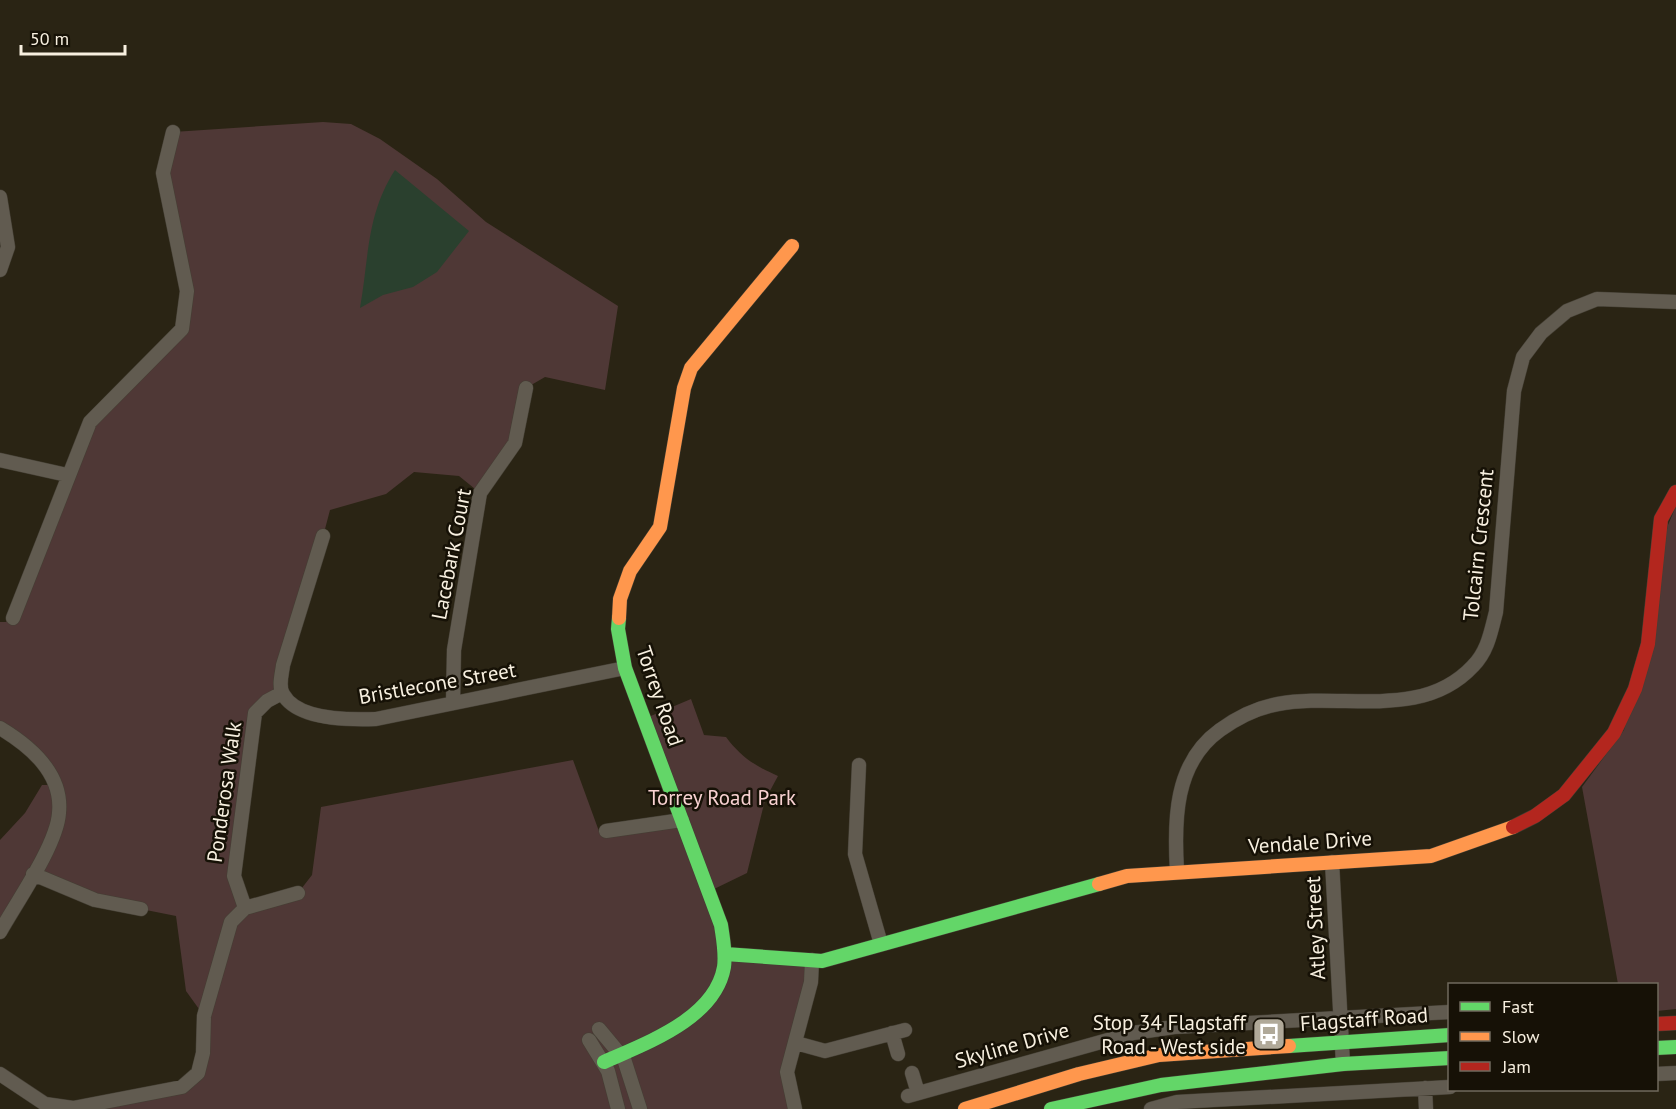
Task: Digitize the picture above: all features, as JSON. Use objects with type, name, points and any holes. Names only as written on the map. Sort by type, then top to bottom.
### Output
[{"type":"street","points":[[13,618],[67,475],[90,422],[182,329],[187,291],[163,173],[173,132]]},
{"type":"street","points":[[0,197],[8,247],[0,270]]},
{"type":"street","name":"Torrey Road","points":[[604,1062],[692,1016],[713,994],[723,971],[725,954],[721,925],[625,668],[618,629],[620,599],[630,572],[660,527],[684,388],[691,368],[792,246]]},
{"type":"street","name":"Tolcairn Crescent","points":[[1177,871],[1175,836],[1178,796],[1193,759],[1212,736],[1243,714],[1278,704],[1398,700],[1429,696],[1474,666],[1487,645],[1496,612],[1514,391],[1523,357],[1541,333],[1566,310],[1598,299],[1676,302]]},
{"type":"street","name":"Lacebark Court","points":[[453,703],[453,650],[480,493],[515,443],[526,388]]},
{"type":"street","points":[[0,460],[67,475]]},
{"type":"street","name":"Vendale Drive","points":[[725,954],[822,961],[1126,876],[1431,856],[1505,831],[1536,816],[1564,795],[1614,733],[1635,689],[1648,644],[1661,519],[1676,492]]},
{"type":"street","points":[[282,693],[283,666],[323,536]]},
{"type":"street","name":"Bristlecone Street","points":[[282,693],[290,703],[310,713],[342,720],[376,719],[625,668]]},
{"type":"street","name":"Ponderosa Walk","points":[[245,908],[234,876],[255,713],[267,701],[282,693]]},
{"type":"street","points":[[0,728],[21,740],[42,760],[56,786],[60,813],[49,844],[0,932]]},
{"type":"street","points":[[859,765],[855,854],[881,944]]},
{"type":"street","points":[[606,831],[682,820]]},
{"type":"street","name":"Atley Street","points":[[1332,862],[1342,1064]]},
{"type":"street","points":[[33,874],[95,900],[141,909]]},
{"type":"street","points":[[0,1074],[45,1104],[73,1108],[182,1087],[198,1072],[203,1053],[207,1006],[231,922],[245,908],[298,893]]},
{"type":"street","points":[[795,1109],[787,1072],[811,982],[812,960]]},
{"type":"street","name":"Skyline Drive","points":[[912,1073],[913,1094],[1133,1033],[1174,1027],[1341,1020],[1448,1012]]},
{"type":"street","points":[[1658,1024],[1676,1023]]},
{"type":"street","points":[[599,1029],[621,1054],[640,1109]]},
{"type":"street","points":[[796,1043],[825,1051],[898,1031],[898,1054]]},
{"type":"street","name":"Flagstaff Road","points":[[965,1109],[986,1106],[1079,1074],[1159,1055],[1448,1035]]},
{"type":"street","points":[[589,1040],[604,1062],[618,1109]]},
{"type":"street","points":[[1658,1048],[1676,1047]]},
{"type":"street","name":"Flagstaff Road","points":[[1051,1109],[1161,1085],[1342,1064],[1448,1058]]},
{"type":"street","points":[[1658,1074],[1676,1073]]},
{"type":"street","points":[[1150,1109],[1177,1102],[1448,1087]]},
{"type":"street","points":[[1425,1088],[1426,1109]]},
{"type":"green space","points":[[323,122],[351,124],[380,139],[437,179],[486,222],[618,306],[605,390],[545,377],[526,388],[520,425],[480,493],[459,476],[414,472],[386,494],[330,510],[282,693],[255,713],[234,876],[245,908],[298,893],[312,875],[321,807],[573,760],[600,834],[682,820],[725,953],[812,960],[787,1072],[793,1109],[73,1109],[182,1086],[198,1072],[204,1016],[186,991],[176,916],[141,909],[33,874],[0,929],[0,840],[25,813],[42,785],[55,785],[0,728],[0,622],[6,622],[32,568],[90,422],[182,329],[187,291],[163,173],[173,132]]},
{"type":"green space","points":[[1676,506],[1676,1009],[1658,1011],[1658,983],[1618,983],[1582,787],[1624,730],[1668,525]]},
{"type":"green space","name":"Torrey Road Park","points":[[691,699],[704,735],[726,737],[749,760],[778,776],[765,800],[747,873],[712,890],[646,718]]},
{"type":"shaded area","points":[[395,170],[469,231],[437,272],[413,287],[383,295],[360,308],[374,220]]},
{"type":"traffic: fast","points":[[604,1062],[658,1037],[693,1015],[718,985],[725,962],[721,925],[625,668],[618,629],[619,618]]},
{"type":"traffic: fast","points":[[725,954],[822,961],[1099,884]]},
{"type":"traffic: fast","points":[[1289,1046],[1448,1035]]},
{"type":"traffic: fast","points":[[1658,1048],[1676,1047]]},
{"type":"traffic: fast","points":[[1051,1109],[1161,1085],[1343,1064],[1448,1058]]},
{"type":"traffic: slow","points":[[619,618],[620,599],[630,571],[660,527],[684,388],[691,368],[792,246]]},
{"type":"traffic: slow","points":[[1099,884],[1127,876],[1431,856],[1513,827]]},
{"type":"traffic: slow","points":[[965,1109],[1079,1074],[1159,1055],[1289,1046]]},
{"type":"traffic: jam","points":[[1513,827],[1535,816],[1564,795],[1614,733],[1635,689],[1648,644],[1661,519],[1676,492]]},
{"type":"traffic: jam","points":[[1658,1024],[1676,1023]]},
{"type":"place","name":"Stop 34 Flagstaff Road - West side","points":[[1269,1034]]}]
